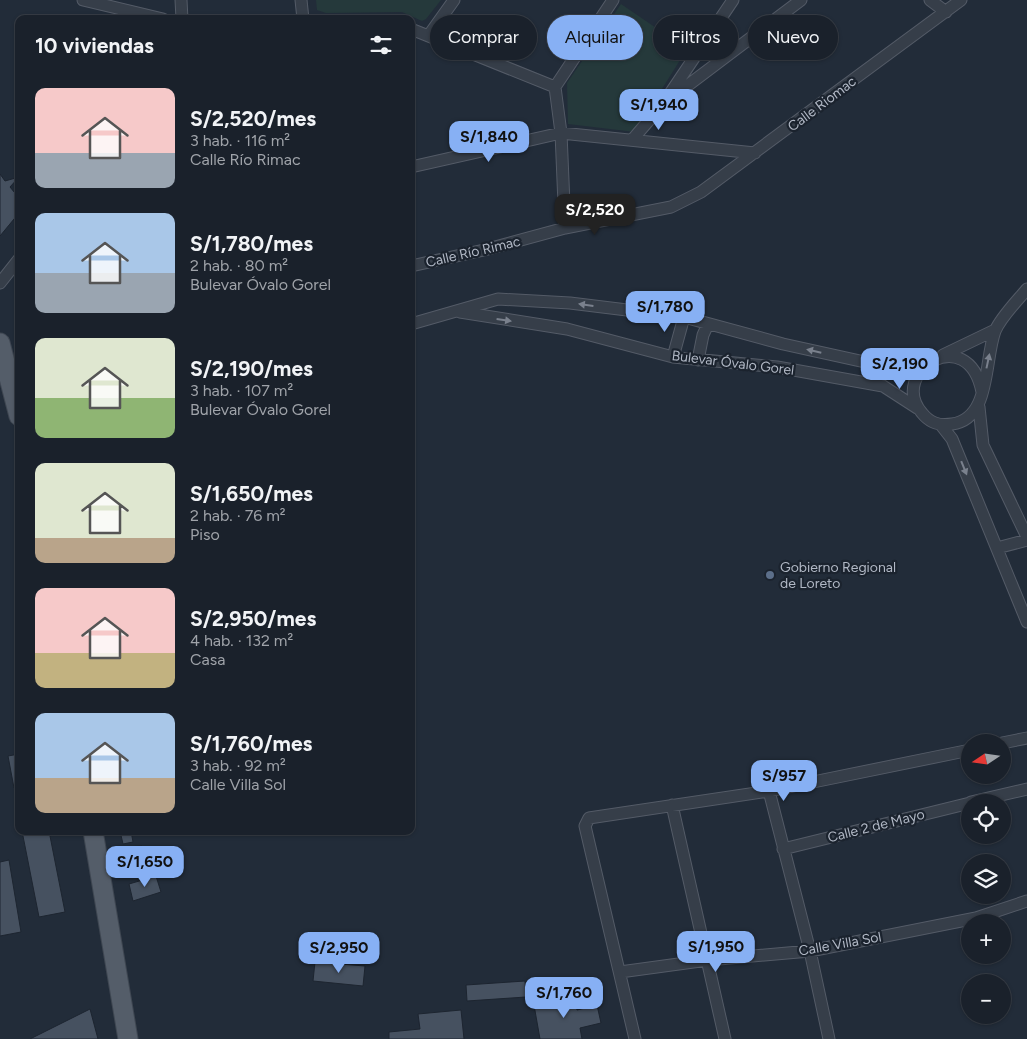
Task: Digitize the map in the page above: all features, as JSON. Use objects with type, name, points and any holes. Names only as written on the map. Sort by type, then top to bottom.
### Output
[{"type":"main road","points":[[0,343],[12,366],[15,386]]},
{"type":"main road","points":[[94,835],[128,1039]]},
{"type":"street","points":[[83,0],[146,15]]},
{"type":"street","points":[[180,0],[182,15]]},
{"type":"street","points":[[301,0],[303,15]]},
{"type":"street","points":[[429,35],[454,0]]},
{"type":"street","points":[[565,228],[561,133],[555,87],[613,0]]},
{"type":"street","points":[[632,140],[664,104],[733,0]]},
{"type":"street","points":[[664,104],[801,0]]},
{"type":"street","points":[[930,0],[946,12]]},
{"type":"street","name":"Calle Riomac","points":[[755,153],[961,0]]},
{"type":"street","points":[[415,30],[555,87]]},
{"type":"street","points":[[415,166],[561,133],[755,153]]},
{"type":"street","name":"Calle Río Rimac","points":[[415,265],[484,250],[565,228],[671,207],[701,192],[755,153]]},
{"type":"street","points":[[0,283],[15,264]]},
{"type":"street","points":[[996,548],[1027,538],[984,445],[979,407],[996,330],[1027,289]]},
{"type":"street","name":"Bulevar Óvalo Gorel","points":[[415,323],[498,299],[570,303],[684,317],[884,366],[954,356],[969,363],[979,376],[982,392]]},
{"type":"street","name":"Bulevar Óvalo Gorel","points":[[456,311],[567,329],[673,357],[777,368],[883,386],[917,408],[927,420],[941,426],[952,439],[1027,622]]},
{"type":"street","points":[[673,357],[684,317]]},
{"type":"street","points":[[698,360],[703,336],[708,324]]},
{"type":"street","points":[[917,408],[913,393],[915,378],[934,359],[996,330]]},
{"type":"street","points":[[941,426],[963,423],[979,407]]},
{"type":"street","points":[[1011,742],[1027,738]]},
{"type":"street","points":[[635,1039],[585,826],[586,820],[592,816],[769,791],[961,752]]},
{"type":"street","name":"Calle 2 de Mayo","points":[[1007,794],[1027,789]]},
{"type":"street","points":[[769,791],[810,952],[829,1039]]},
{"type":"street","points":[[672,804],[725,1039]]},
{"type":"street","name":"Calle 2 de Mayo","points":[[783,849],[961,805]]},
{"type":"street","name":"Calle Villa Sol","points":[[620,972],[708,960],[810,952],[976,918],[1027,901]]},
{"type":"green space","points":[[316,0],[441,0],[426,19],[422,21],[415,18],[415,15],[402,12],[326,13],[317,10]]},
{"type":"green space","points":[[621,4],[637,15],[613,15]]},
{"type":"green space","points":[[643,19],[653,26],[653,60],[680,60],[635,132],[568,124],[567,83],[583,60],[643,60]]},
{"type":"building","points":[[0,174],[5,181],[15,178],[15,181],[10,187],[15,193],[15,218],[0,236]]},
{"type":"building","points":[[15,755],[15,788],[14,788],[8,756]]},
{"type":"building","points":[[23,835],[50,835],[65,912],[39,917]]},
{"type":"building","points":[[121,835],[132,835],[133,842],[123,844]]},
{"type":"building","points":[[142,846],[143,856],[129,862],[127,847]]},
{"type":"building","points":[[9,860],[21,932],[0,936],[0,862]]},
{"type":"building","points":[[156,876],[161,892],[133,901],[129,884]]},
{"type":"building","points":[[315,962],[365,966],[363,986],[313,981]]},
{"type":"building","points":[[525,981],[526,997],[467,1001],[466,985]]},
{"type":"building","points":[[575,998],[577,1010],[597,1005],[601,1023],[580,1028],[582,1039],[540,1039],[534,1005]]},
{"type":"building","points":[[90,1009],[98,1039],[30,1039]]},
{"type":"building","points":[[461,1010],[464,1039],[389,1039],[389,1032],[420,1029],[418,1014]]},
{"type":"place","name":"Gobierno Regional de Loreto","points":[[770,575]]}]
